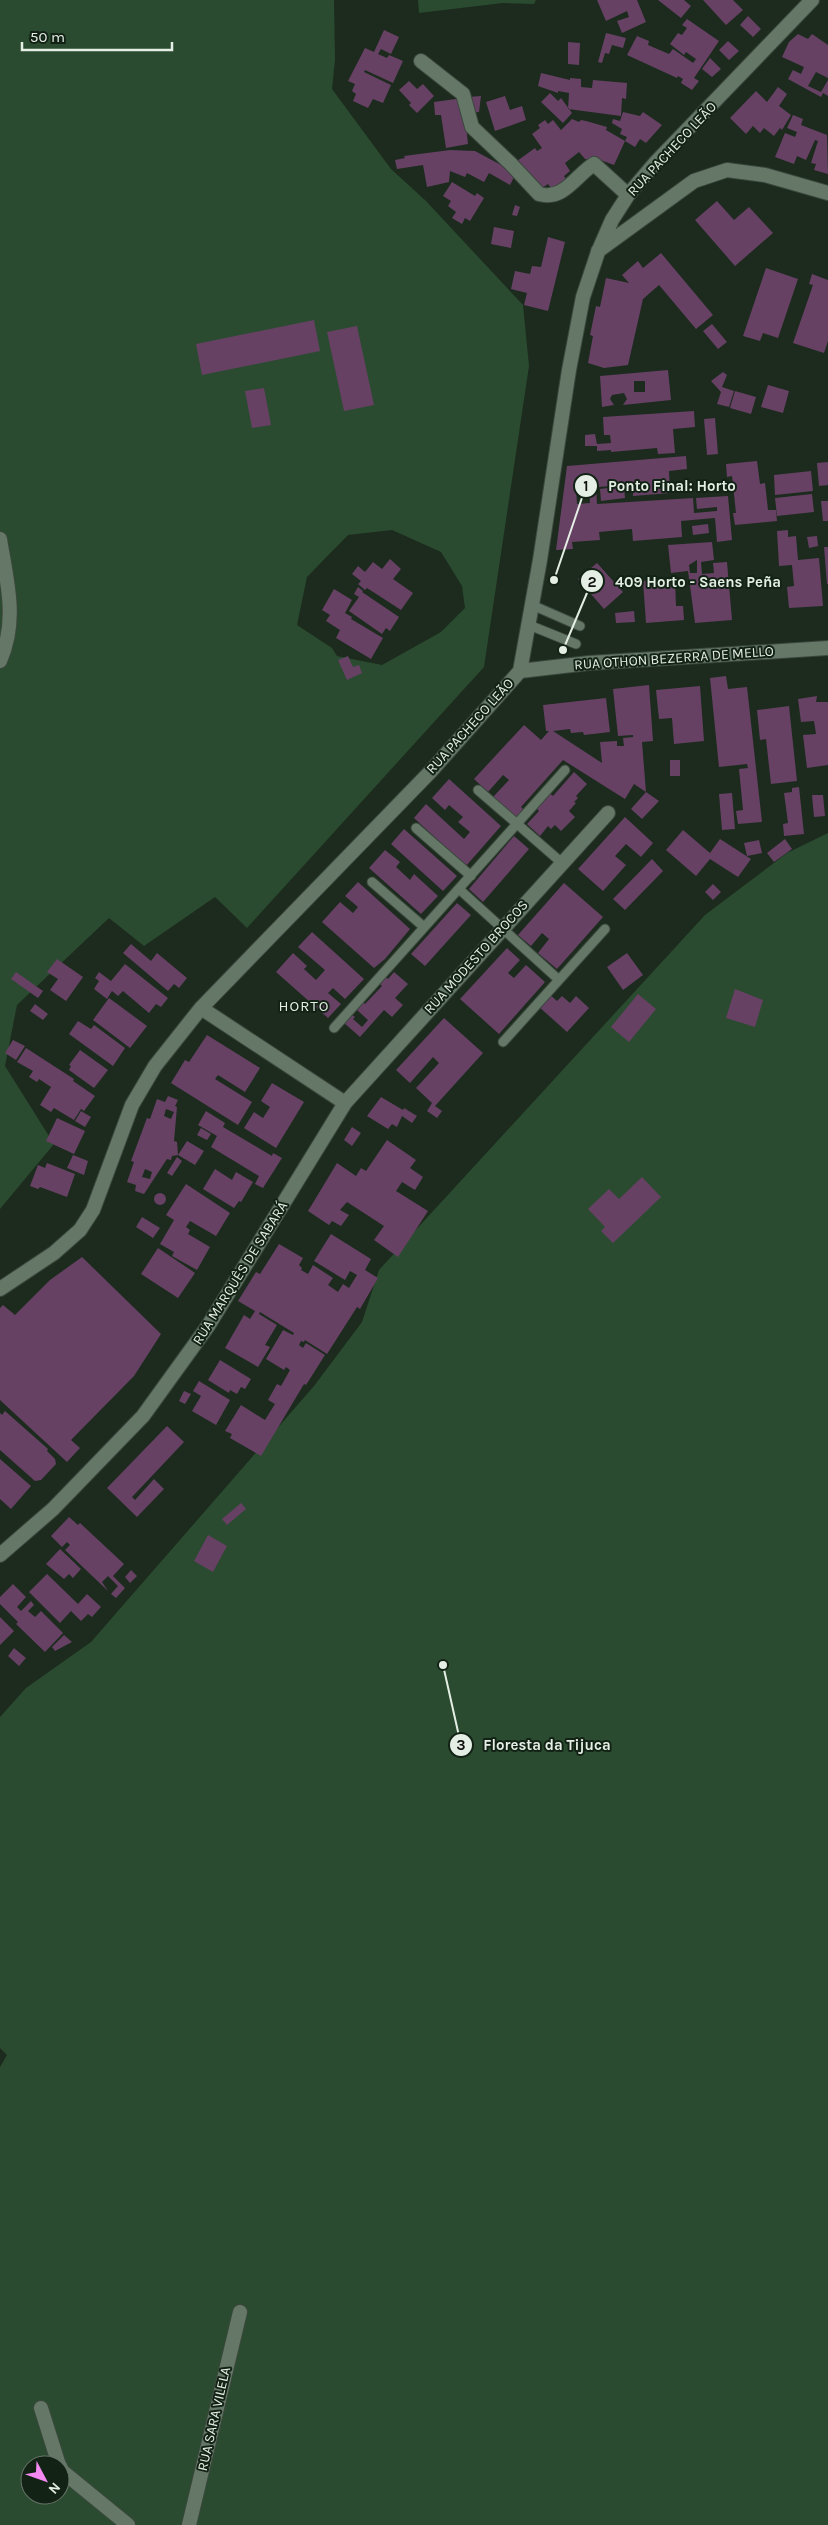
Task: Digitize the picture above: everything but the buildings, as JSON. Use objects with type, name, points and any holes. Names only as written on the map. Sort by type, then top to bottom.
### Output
[{"type":"street","name":"RUA PACHECO LEÃO","points":[[0,1289],[54,1253],[80,1230],[93,1210],[132,1105],[155,1066],[201,1008],[431,771],[520,671],[569,370],[583,297],[598,252],[612,220],[628,194],[656,162],[812,0]]},
{"type":"street","points":[[421,61],[464,94],[472,127],[539,194],[544,196],[561,192],[593,164],[628,194]]},
{"type":"street","points":[[598,252],[686,186],[694,181],[727,170],[765,175],[828,193]]},
{"type":"street","points":[[0,539],[11,611],[8,642],[0,661]]},
{"type":"street","name":"RUA OTHON BEZERRA DE MELLO","points":[[520,671],[589,663],[828,648]]},
{"type":"street","name":"RUA MODESTO BROCOS","points":[[346,1103],[608,813]]},
{"type":"street","points":[[201,1008],[346,1103]]},
{"type":"street","name":"RUA MARQUÊS DE SABARÁ","points":[[0,1555],[53,1510],[143,1416],[208,1326],[346,1103]]},
{"type":"street","name":"RUA SARA VILELA","points":[[189,2525],[240,2312]]},
{"type":"street","points":[[41,2408],[56,2455]]},
{"type":"street","points":[[70,2478],[128,2525]]},
{"type":"lane","points":[[532,605],[580,626]]},
{"type":"lane","points":[[528,625],[576,644]]},
{"type":"lane","points":[[334,1028],[518,825],[565,770]]},
{"type":"lane","points":[[478,790],[562,863]]},
{"type":"lane","points":[[416,828],[471,876]]},
{"type":"lane","points":[[372,882],[424,927]]},
{"type":"lane","points":[[459,889],[558,980]]},
{"type":"lane","points":[[503,1042],[605,929]]},
{"type":"green space","points":[[0,0],[334,0],[335,60],[332,89],[391,169],[426,201],[523,305],[529,366],[484,667],[247,928],[215,897],[144,946],[109,918],[17,1005],[5,1066],[54,1144],[0,1209]],"holes":[[[392,530],[441,552],[462,586],[465,608],[441,632],[382,665],[337,656],[332,648],[297,625],[307,577],[348,535]]]},
{"type":"green space","points":[[418,0],[536,0],[534,4],[503,3],[419,13]]},
{"type":"green space","points":[[828,833],[828,2525],[0,2525],[0,2067],[7,2055],[0,2048],[0,1717],[26,1688],[91,1642],[314,1386],[362,1322],[379,1270],[705,915],[787,853]]},
{"type":"place","name":"Ponto Final: Horto","points":[[554,580]]},
{"type":"place","name":"409 Horto - Saens Peña","points":[[563,650]]},
{"type":"place","name":"Floresta da Tijuca","points":[[443,1665]]},
{"type":"district","name":"HORTO","points":[[304,1006]]}]
